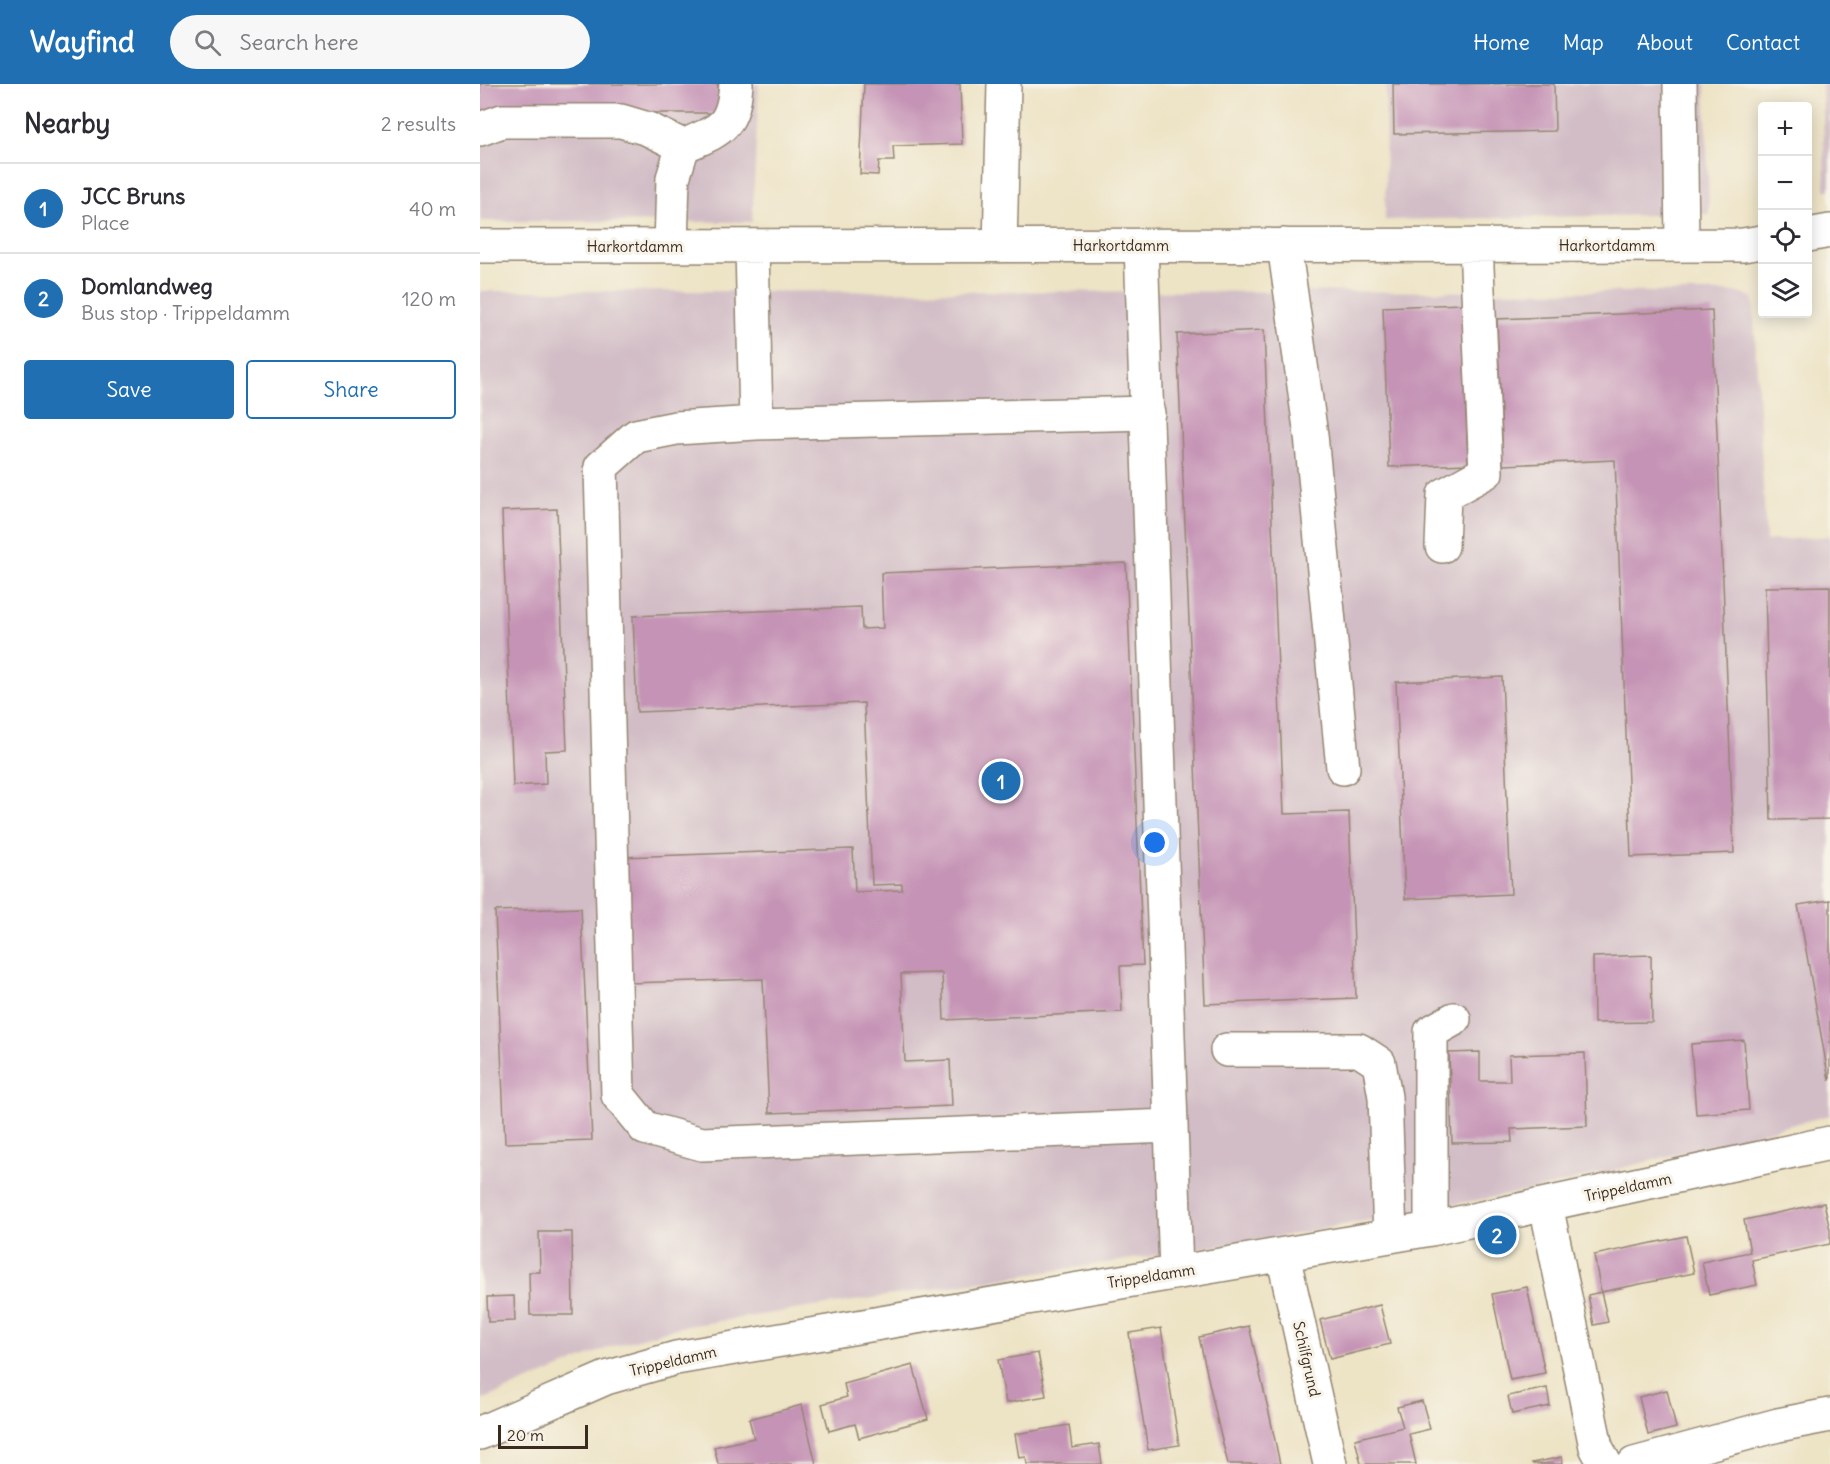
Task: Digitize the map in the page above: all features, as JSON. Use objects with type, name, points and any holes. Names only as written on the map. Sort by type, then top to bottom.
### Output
[{"type":"street","points":[[480,129],[502,122],[621,121],[648,129],[682,146],[720,130],[734,107],[736,84]]},
{"type":"street","points":[[1000,246],[1004,84]]},
{"type":"street","points":[[1680,84],[1682,245]]},
{"type":"street","points":[[671,246],[673,178],[682,146]]},
{"type":"street","points":[[1812,234],[1830,231]]},
{"type":"street","name":"Harkortdamm","points":[[480,246],[1743,245],[1758,243]]},
{"type":"street","points":[[1141,245],[1176,1272]]},
{"type":"street","points":[[1284,245],[1311,435],[1343,768]]},
{"type":"street","points":[[1442,546],[1444,495],[1486,472],[1476,245]]},
{"type":"street","points":[[752,246],[756,423]]},
{"type":"street","points":[[1148,413],[756,423],[676,428],[636,436],[601,467],[618,1095],[645,1128],[702,1144],[1170,1126]]},
{"type":"street","points":[[1431,1229],[1431,1032],[1454,1019]]},
{"type":"street","points":[[1227,1050],[1359,1050],[1379,1063],[1385,1097],[1390,1236]]},
{"type":"street","name":"Trippeldamm","points":[[480,1434],[606,1378],[676,1358],[1431,1229],[1830,1143]]},
{"type":"street","points":[[1546,1205],[1596,1447],[1605,1464]]},
{"type":"street","name":"Schilfgrund","points":[[1283,1255],[1330,1464]]},
{"type":"street","points":[[1634,1464],[1778,1425],[1830,1414]]},
{"type":"shaded area","points":[[480,84],[759,84],[752,222],[480,221]]},
{"type":"shaded area","points":[[1386,84],[1705,84],[1709,214],[1385,220]]},
{"type":"shaded area","points":[[1822,84],[1830,84],[1830,190],[1825,190]]},
{"type":"shaded area","points":[[480,291],[1735,292],[1753,297],[1766,541],[1830,536],[1830,1115],[1544,1188],[1272,1238],[680,1327],[610,1347],[480,1401]]},
{"type":"building","points":[[480,84],[718,84],[718,113],[480,113]]},
{"type":"building","points":[[864,84],[960,84],[962,144],[893,146],[894,161],[879,161],[878,175],[860,174]]},
{"type":"building","points":[[1393,84],[1554,84],[1555,131],[1394,134]]},
{"type":"building","points":[[1462,304],[1468,464],[1389,467],[1383,307]]},
{"type":"building","points":[[1712,310],[1734,853],[1631,857],[1615,460],[1503,465],[1497,319]]},
{"type":"building","points":[[1264,330],[1284,814],[1349,812],[1356,998],[1205,1004],[1177,334]]},
{"type":"building","points":[[557,509],[567,750],[545,751],[546,784],[513,786],[502,511]]},
{"type":"building","points":[[1126,563],[1143,965],[1120,966],[1122,1012],[944,1020],[942,973],[901,974],[905,1062],[950,1060],[952,1106],[769,1113],[763,979],[628,983],[623,857],[853,849],[855,892],[902,890],[902,884],[872,885],[864,703],[637,712],[633,616],[861,607],[862,629],[883,628],[881,573]]},
{"type":"building","points":[[1830,586],[1830,819],[1771,820],[1765,587]]},
{"type":"building","points":[[1502,677],[1511,894],[1405,899],[1396,682]]},
{"type":"building","points":[[1830,900],[1830,1080],[1829,1080],[1798,905]]},
{"type":"building","points":[[581,908],[592,1140],[505,1143],[495,911]]},
{"type":"building","points":[[1651,955],[1652,1022],[1594,1023],[1593,957]]},
{"type":"building","points":[[1744,1040],[1749,1110],[1696,1114],[1691,1044]]},
{"type":"building","points":[[1480,1052],[1480,1081],[1510,1081],[1509,1055],[1585,1053],[1587,1126],[1511,1129],[1512,1142],[1452,1143],[1449,1053]]},
{"type":"building","points":[[1824,1203],[1830,1230],[1830,1244],[1752,1260],[1757,1285],[1709,1295],[1702,1262],[1750,1252],[1744,1220]]},
{"type":"building","points":[[539,1232],[572,1232],[573,1315],[530,1315],[529,1272],[540,1272]]},
{"type":"building","points":[[1686,1236],[1694,1273],[1601,1292],[1594,1255]]},
{"type":"building","points":[[1527,1287],[1545,1373],[1510,1380],[1492,1294]]},
{"type":"building","points":[[1601,1292],[1608,1322],[1594,1325],[1588,1295]]},
{"type":"building","points":[[514,1296],[515,1321],[488,1322],[487,1297]]},
{"type":"building","points":[[1380,1305],[1390,1344],[1330,1359],[1320,1320]]},
{"type":"building","points":[[1249,1326],[1280,1464],[1228,1464],[1219,1428],[1199,1337]]},
{"type":"building","points":[[1161,1328],[1179,1445],[1148,1450],[1129,1333]]},
{"type":"building","points":[[1038,1353],[1046,1396],[1006,1403],[998,1360]]},
{"type":"building","points":[[913,1365],[928,1419],[859,1438],[855,1424],[829,1431],[822,1404],[847,1397],[844,1384]]},
{"type":"building","points":[[1547,1388],[1550,1406],[1512,1414],[1508,1396]]},
{"type":"building","points":[[1667,1390],[1676,1428],[1648,1435],[1639,1397]]},
{"type":"building","points":[[1422,1401],[1430,1429],[1409,1434],[1416,1464],[1361,1464],[1355,1439],[1403,1427],[1397,1407]]},
{"type":"building","points":[[802,1405],[816,1464],[718,1464],[714,1447],[754,1438],[749,1419]]},
{"type":"building","points":[[1069,1425],[1072,1448],[1099,1444],[1102,1464],[1027,1464],[1026,1457],[1019,1458],[1015,1434]]},
{"type":"building","points":[[1562,1457],[1563,1464],[1532,1463]]},
{"type":"place","name":"JCC Bruns","points":[[1001,781]]},
{"type":"place","name":"Domlandweg","points":[[1497,1235]]}]
